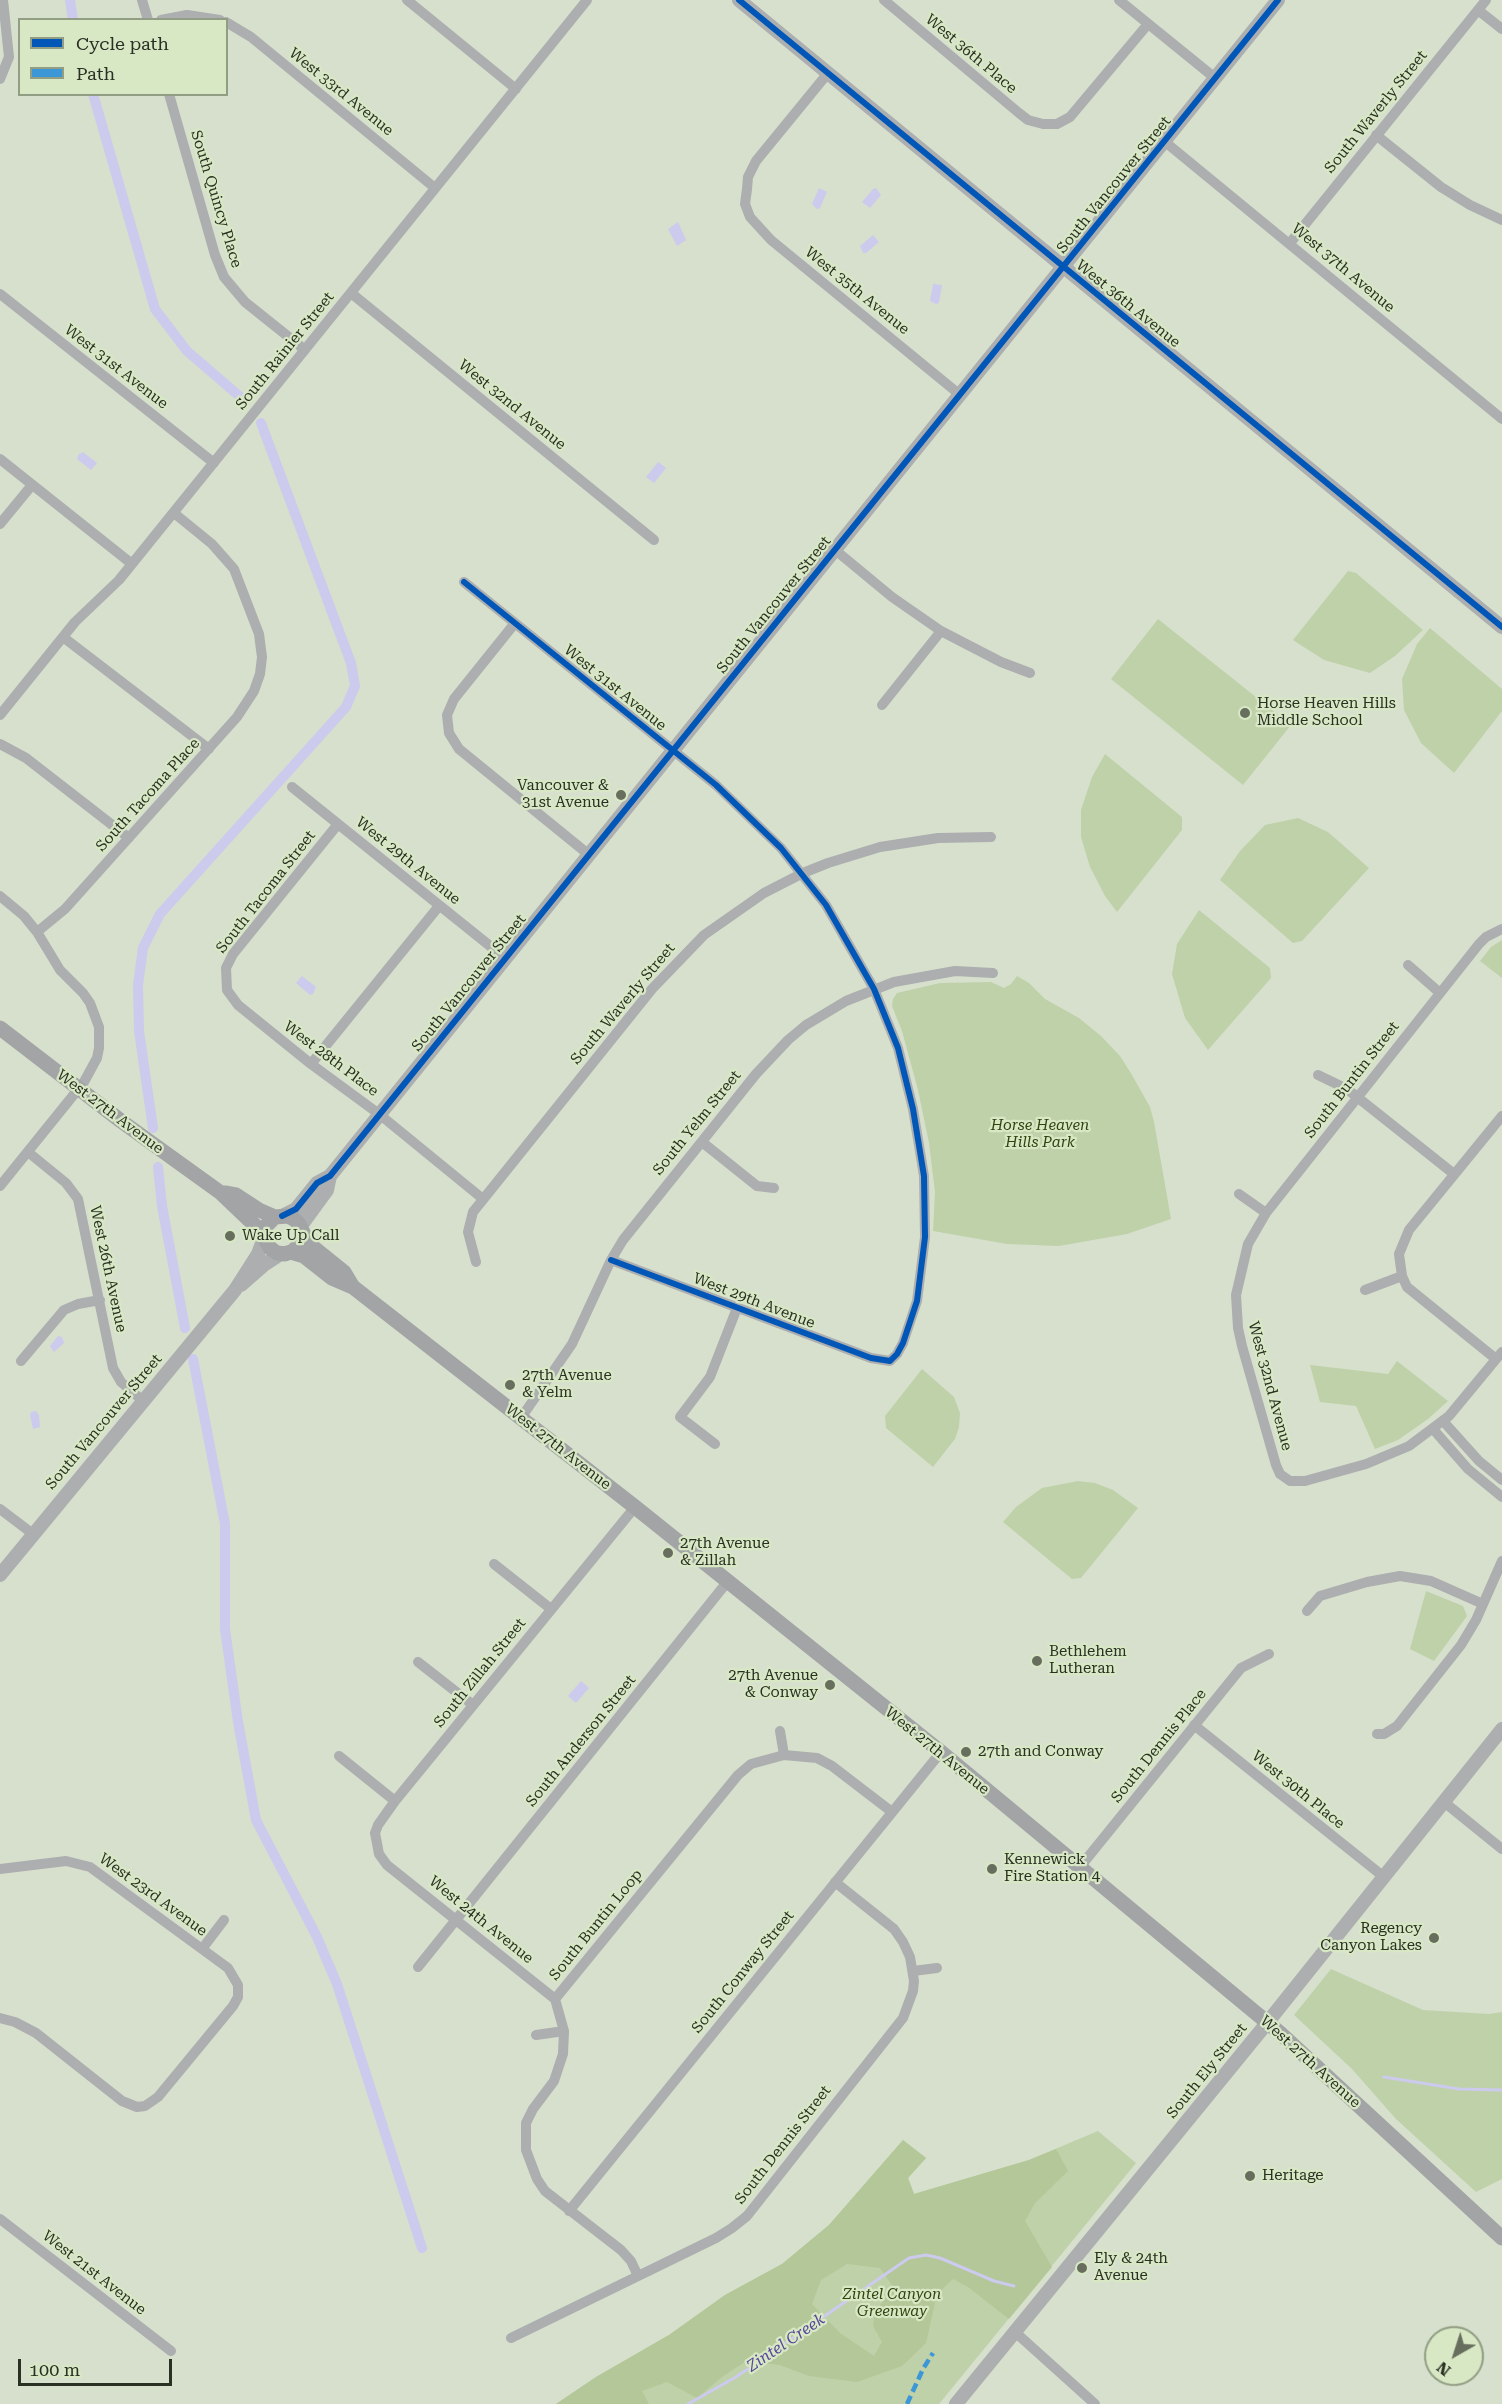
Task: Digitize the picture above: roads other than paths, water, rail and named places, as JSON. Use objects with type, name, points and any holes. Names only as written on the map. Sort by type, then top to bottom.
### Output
[{"type":"main road","name":"West 27th Avenue","points":[[0,1028],[221,1193],[264,1236],[270,1248],[304,1256],[332,1278],[353,1287],[635,1507],[941,1752],[1267,2023],[1502,2238]]},
{"type":"main road","name":"West 27th Avenue","points":[[221,1193],[236,1195],[259,1210],[294,1219],[308,1243],[344,1272],[353,1287]]},
{"type":"main road","points":[[264,1236],[266,1226],[279,1216]]},
{"type":"main road","points":[[286,1252],[299,1245],[301,1229]]},
{"type":"street","points":[[0,79],[5,72],[9,57],[3,0]]},
{"type":"street","points":[[142,0],[147,18]]},
{"type":"street","points":[[407,0],[516,89]]},
{"type":"street","name":"South Rainier Street","points":[[0,715],[63,637],[107,593],[174,513],[587,0]]},
{"type":"street","name":"West 36th Avenue","points":[[739,0],[1502,627]]},
{"type":"street","name":"West 36th Place","points":[[884,0],[1019,113],[1028,120],[1043,124],[1057,124],[1070,117],[1148,24]]},
{"type":"street","points":[[1119,0],[1215,78]]},
{"type":"street","name":"South Vancouver Street","points":[[279,1216],[296,1209],[317,1183],[330,1176],[1278,0]]},
{"type":"street","name":"South Waverly Street","points":[[1290,243],[1486,0]]},
{"type":"street","points":[[1478,10],[1502,29]]},
{"type":"street","points":[[171,18],[188,15],[207,18]]},
{"type":"street","name":"West 33rd Avenue","points":[[228,23],[250,37],[435,188]]},
{"type":"street","name":"West 35th Avenue","points":[[828,73],[756,161],[748,177],[745,204],[750,217],[771,240],[959,394]]},
{"type":"street","name":"South Quincy Place","points":[[170,96],[215,255],[224,278],[245,302],[305,350]]},
{"type":"street","points":[[1376,135],[1442,187],[1502,220]]},
{"type":"street","name":"West 37th Avenue","points":[[1164,141],[1502,419]]},
{"type":"street","name":"West 32nd Avenue","points":[[351,293],[654,540]]},
{"type":"street","name":"West 31st Avenue","points":[[0,294],[214,463]]},
{"type":"street","points":[[0,459],[132,564]]},
{"type":"street","points":[[0,524],[32,485]]},
{"type":"street","name":"South Tacoma Place","points":[[37,932],[60,915],[237,717],[254,691],[260,674],[262,647],[255,621],[234,569],[212,544],[174,513]]},
{"type":"street","points":[[834,549],[892,597],[941,631],[1001,662],[1030,673]]},
{"type":"street","name":"West 31st Avenue","points":[[464,582],[672,749],[758,823],[802,873],[843,931],[874,989]]},
{"type":"street","points":[[515,623],[453,699],[447,715],[449,733],[459,749],[588,854]]},
{"type":"street","points":[[882,705],[941,631]]},
{"type":"street","points":[[63,637],[209,749]]},
{"type":"street","points":[[0,744],[26,758],[129,838]]},
{"type":"street","name":"West 29th Avenue","points":[[292,787],[505,958]]},
{"type":"street","name":"South Tacoma Street","points":[[225,982],[226,968],[233,954],[338,824]]},
{"type":"street","name":"South Waverly Street","points":[[476,1262],[468,1232],[473,1212],[652,989],[704,935],[743,906],[802,873],[880,847],[938,838],[991,837]]},
{"type":"street","points":[[0,896],[24,916],[37,932],[60,970],[83,993],[96,1016],[100,1038],[97,1058],[79,1089],[0,1186]]},
{"type":"street","points":[[312,1064],[439,906]]},
{"type":"street","name":"South Buntin Street","points":[[1242,1264],[1248,1244],[1266,1213],[1486,937],[1502,929]]},
{"type":"street","points":[[1408,965],[1440,993]]},
{"type":"street","name":"South Yelm Street","points":[[521,1418],[572,1344],[611,1260],[628,1233],[756,1074],[788,1040],[827,1011],[874,989],[939,972],[993,973]]},
{"type":"street","name":"West 28th Place","points":[[225,982],[231,998],[238,1005],[483,1198]]},
{"type":"street","name":"West 29th Avenue","points":[[611,1260],[871,1358],[890,1361],[897,1354],[917,1301],[925,1237],[925,1204],[919,1139],[907,1080],[890,1025],[874,989]]},
{"type":"street","points":[[1318,1076],[1347,1089],[1454,1174]]},
{"type":"street","points":[[1502,1116],[1403,1240],[1399,1254],[1402,1276],[1407,1287],[1499,1356],[1458,1407],[1433,1429],[1468,1469],[1502,1497]]},
{"type":"street","points":[[702,1142],[757,1186],[774,1188]]},
{"type":"street","name":"West 26th Avenue","points":[[28,1152],[66,1183],[78,1198],[113,1368],[121,1382],[143,1401]]},
{"type":"street","name":"South Vancouver Street","points":[[301,1229],[327,1190],[330,1176]]},
{"type":"street","points":[[1239,1194],[1266,1213]]},
{"type":"street","name":"South Vancouver Street","points":[[0,1575],[235,1290],[258,1254],[264,1236]]},
{"type":"street","name":"South Vancouver Street","points":[[235,1290],[265,1264],[286,1252]]},
{"type":"street","name":"West 32nd Avenue","points":[[1242,1264],[1236,1295],[1238,1328],[1276,1465],[1284,1478],[1297,1482],[1305,1481],[1366,1464],[1409,1446],[1433,1429]]},
{"type":"street","points":[[1365,1290],[1402,1276]]},
{"type":"street","points":[[21,1361],[64,1310],[78,1304],[100,1300]]},
{"type":"street","points":[[715,1444],[680,1417],[710,1377],[737,1308]]},
{"type":"street","points":[[1443,1421],[1479,1461],[1502,1480]]},
{"type":"street","name":"South Zillah Street","points":[[387,1865],[380,1854],[375,1833],[378,1825],[395,1801],[635,1507]]},
{"type":"street","points":[[0,1509],[33,1534]]},
{"type":"street","points":[[1377,1734],[1384,1734],[1397,1726],[1461,1645],[1470,1632],[1502,1561]]},
{"type":"street","points":[[494,1564],[551,1610]]},
{"type":"street","points":[[1307,1611],[1320,1596],[1367,1582],[1400,1576],[1431,1581],[1483,1604]]},
{"type":"street","name":"South Anderson Street","points":[[418,1967],[728,1581]]},
{"type":"street","name":"South Dennis Place","points":[[1080,1866],[1241,1668],[1269,1654]]},
{"type":"street","points":[[418,1662],[473,1706]]},
{"type":"street","name":"West 30th Place","points":[[1194,1725],[1384,1877]]},
{"type":"street","name":"South Ely Street","points":[[956,2404],[1267,2023],[1502,1729]]},
{"type":"street","points":[[780,1731],[784,1755]]},
{"type":"street","name":"South Conway Street","points":[[570,2211],[941,1752]]},
{"type":"street","name":"South Buntin Loop","points":[[638,2276],[631,2261],[621,2250],[544,2191],[526,2150],[526,2123],[533,2109],[554,2081],[563,2054],[564,2031],[555,1999],[738,1775],[751,1764],[784,1755],[802,1755],[825,1762],[892,1812]]},
{"type":"street","points":[[339,1756],[395,1801]]},
{"type":"street","points":[[1444,1802],[1502,1849]]},
{"type":"street","name":"West 23rd Avenue","points":[[0,1869],[66,1861],[90,1866],[228,1968],[238,1985],[238,1997],[232,2006],[158,2097],[153,2102],[137,2107],[122,2101],[36,2033],[15,2022],[0,2018]]},
{"type":"street","name":"West 24th Avenue","points":[[387,1865],[555,1999]]},
{"type":"street","name":"South Dennis Street","points":[[511,2338],[716,2238],[747,2216],[903,2018],[913,1991],[913,1971],[903,1942],[894,1929],[835,1882]]},
{"type":"street","points":[[202,1950],[224,1920]]},
{"type":"street","points":[[913,1971],[937,1968]]},
{"type":"street","points":[[536,2035],[564,2031]]},
{"type":"street","name":"West 21st Avenue","points":[[0,2219],[171,2351]]},
{"type":"street","points":[[1016,2332],[1095,2404]]},
{"type":"water","points":[[819,188],[827,192],[820,208],[817,209],[812,204]]},
{"type":"water","points":[[876,188],[881,195],[870,208],[862,202]]},
{"type":"water","points":[[678,222],[686,240],[677,246],[668,229]]},
{"type":"water","points":[[873,235],[879,242],[863,253],[860,246]]},
{"type":"water","points":[[933,284],[942,285],[939,303],[936,304],[930,301]]},
{"type":"water","points":[[83,452],[97,463],[91,470],[77,459],[78,455]]},
{"type":"water","points":[[658,462],[666,468],[654,483],[646,477]]},
{"type":"water","points":[[302,976],[316,987],[313,994],[310,995],[296,983]]},
{"type":"water","points":[[58,1336],[62,1337],[64,1343],[54,1352],[50,1346]]},
{"type":"water","points":[[36,1411],[39,1415],[40,1427],[33,1429],[30,1415],[31,1412]]},
{"type":"water","points":[[581,1681],[589,1688],[576,1703],[568,1696]]},
{"type":"waterway","points":[[70,0],[73,18]]},
{"type":"waterway","points":[[94,96],[155,309],[187,351],[245,401]]},
{"type":"waterway","points":[[153,1128],[139,1031],[138,985],[143,948],[160,914],[346,707],[355,686],[351,663],[261,423]]},
{"type":"waterway","points":[[158,1167],[162,1206],[185,1328]]},
{"type":"waterway","points":[[193,1359],[225,1524],[225,1629],[238,1722],[256,1820],[317,1937],[337,1984],[422,2248]]},
{"type":"waterway","name":"Zintel Creek","points":[[1384,2077],[1459,2089],[1502,2090]]},
{"type":"waterway","name":"Zintel Creek","points":[[688,2404],[736,2377],[909,2258],[926,2255],[940,2258],[994,2281],[1014,2286]]},
{"type":"place","name":"Horse Heaven Hills Middle School","points":[[1245,713]]},
{"type":"place","name":"Vancouver & 31st Avenue","points":[[621,795]]},
{"type":"place","name":"Wake Up Call","points":[[230,1236]]},
{"type":"place","name":"27th Avenue & Yelm","points":[[510,1385]]},
{"type":"place","name":"27th Avenue & Zillah","points":[[668,1553]]},
{"type":"place","name":"Bethlehem Lutheran","points":[[1037,1661]]},
{"type":"place","name":"27th Avenue & Conway","points":[[830,1685]]},
{"type":"place","name":"27th and Conway","points":[[966,1752]]},
{"type":"place","name":"Kennewick Fire Station 4","points":[[992,1869]]},
{"type":"place","name":"Regency Canyon Lakes","points":[[1434,1938]]},
{"type":"place","name":"Heritage","points":[[1250,2176]]},
{"type":"place","name":"Ely & 24th Avenue","points":[[1082,2268]]},
{"type":"park label","name":"Horse Heaven Hills Park","points":[[1040,1134]]},
{"type":"park label","name":"Zintel Canyon Greenway","points":[[892,2304]]}]
